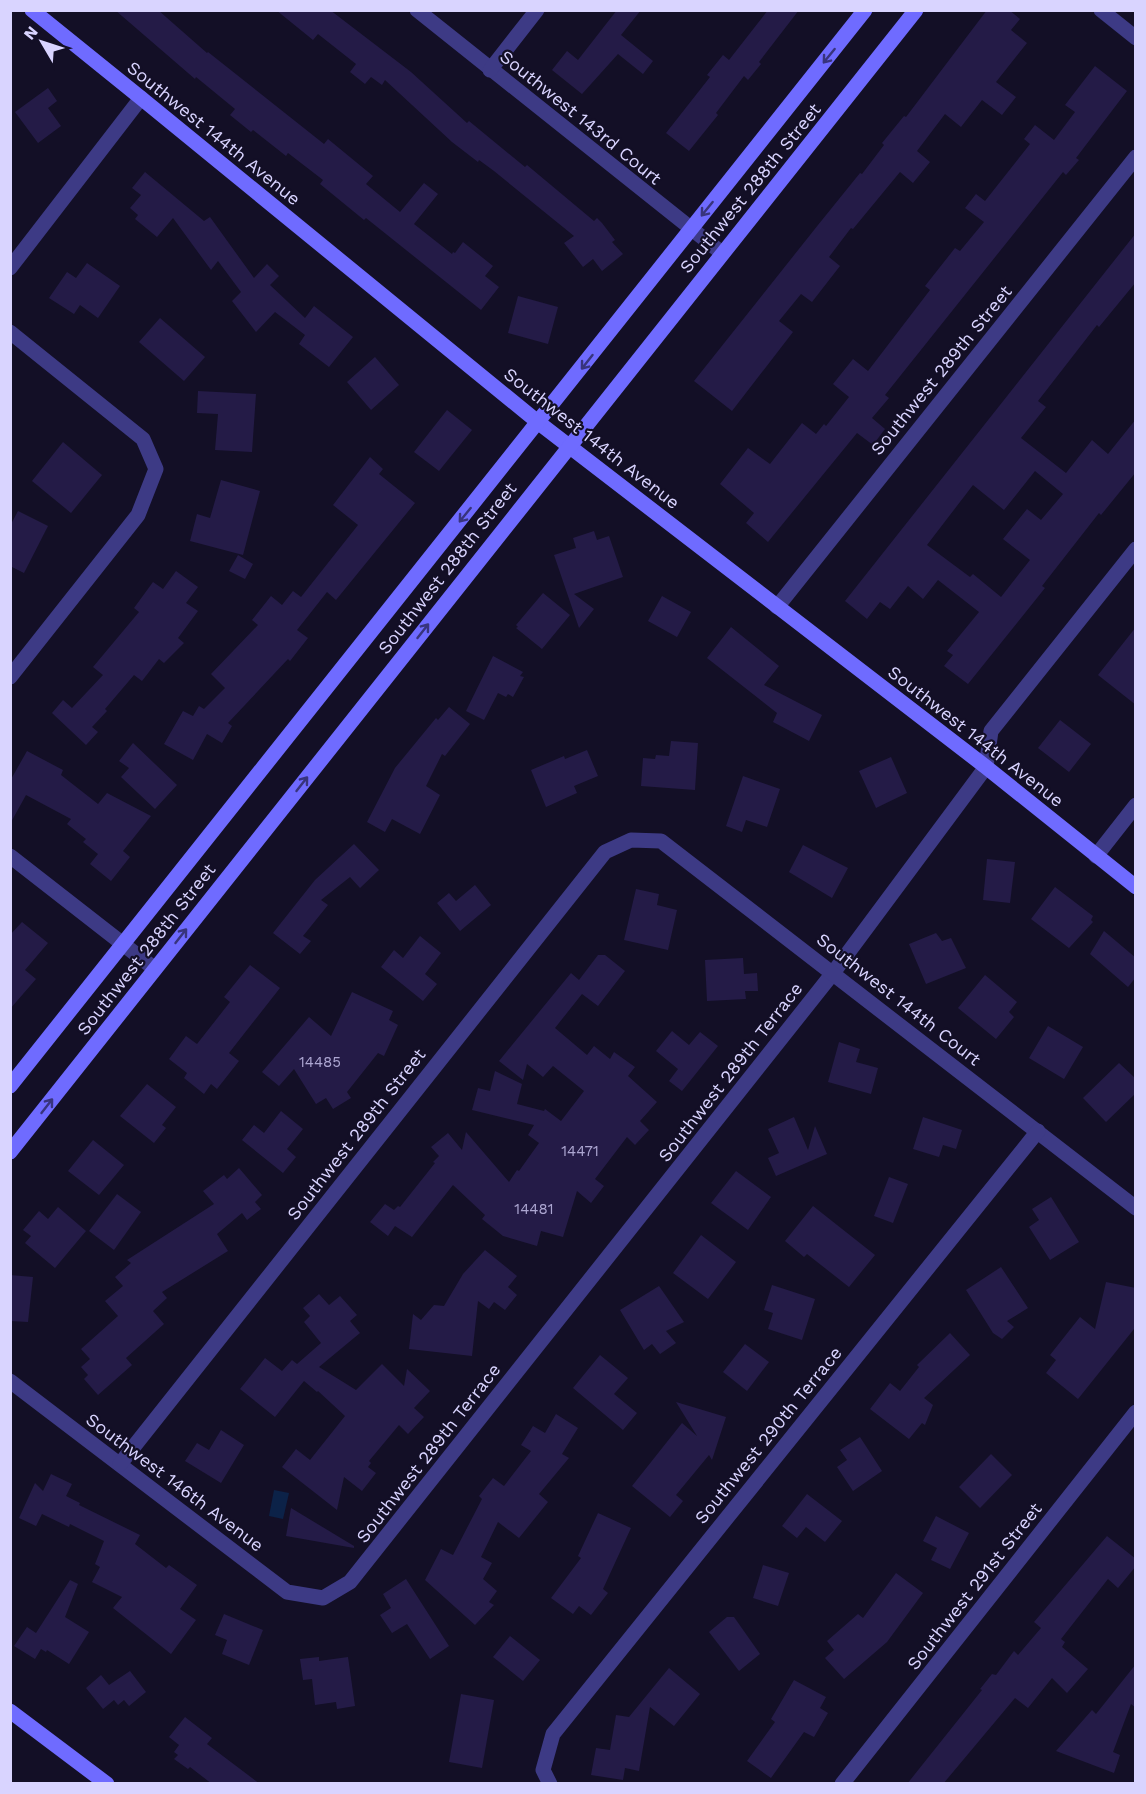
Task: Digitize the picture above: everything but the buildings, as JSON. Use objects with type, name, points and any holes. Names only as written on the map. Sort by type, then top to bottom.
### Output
[{"type":"main road","name":"Southwest 144th Avenue","points":[[32,10],[538,423],[986,767],[1136,887]]},
{"type":"main road","name":"Southwest 288th Street","points":[[10,1086],[865,10]]},
{"type":"main road","name":"Southwest 288th Street","points":[[10,1152],[916,10]]},
{"type":"main road","points":[[10,1711],[107,1784]]},
{"type":"street","name":"Southwest 143rd Court","points":[[417,10],[722,253]]},
{"type":"street","points":[[490,70],[537,10]]},
{"type":"street","points":[[1101,10],[1136,38]]},
{"type":"street","points":[[10,268],[141,98]]},
{"type":"street","name":"Southwest 289th Street","points":[[777,607],[1136,157]]},
{"type":"street","points":[[10,332],[143,439],[156,469],[138,515],[10,677]]},
{"type":"street","name":"Southwest 289th Terrace","points":[[323,1599],[350,1582],[833,973],[986,767],[991,731],[1136,549]]},
{"type":"street","points":[[1096,856],[1136,805]]},
{"type":"street","name":"Southwest 289th Street","points":[[120,1464],[604,852],[632,840]]},
{"type":"street","name":"Southwest 144th Court","points":[[632,840],[661,841],[1136,1208]]},
{"type":"street","points":[[10,856],[155,969]]},
{"type":"street","name":"Southwest 290th Terrace","points":[[547,1777],[553,1734],[1038,1131]]},
{"type":"street","name":"Southwest 146th Avenue","points":[[10,1381],[287,1592],[323,1599]]},
{"type":"street","name":"Southwest 291st Street","points":[[842,1784],[1136,1412]]},
{"type":"water","points":[[274,1490],[289,1493],[283,1519],[269,1516]]}]
